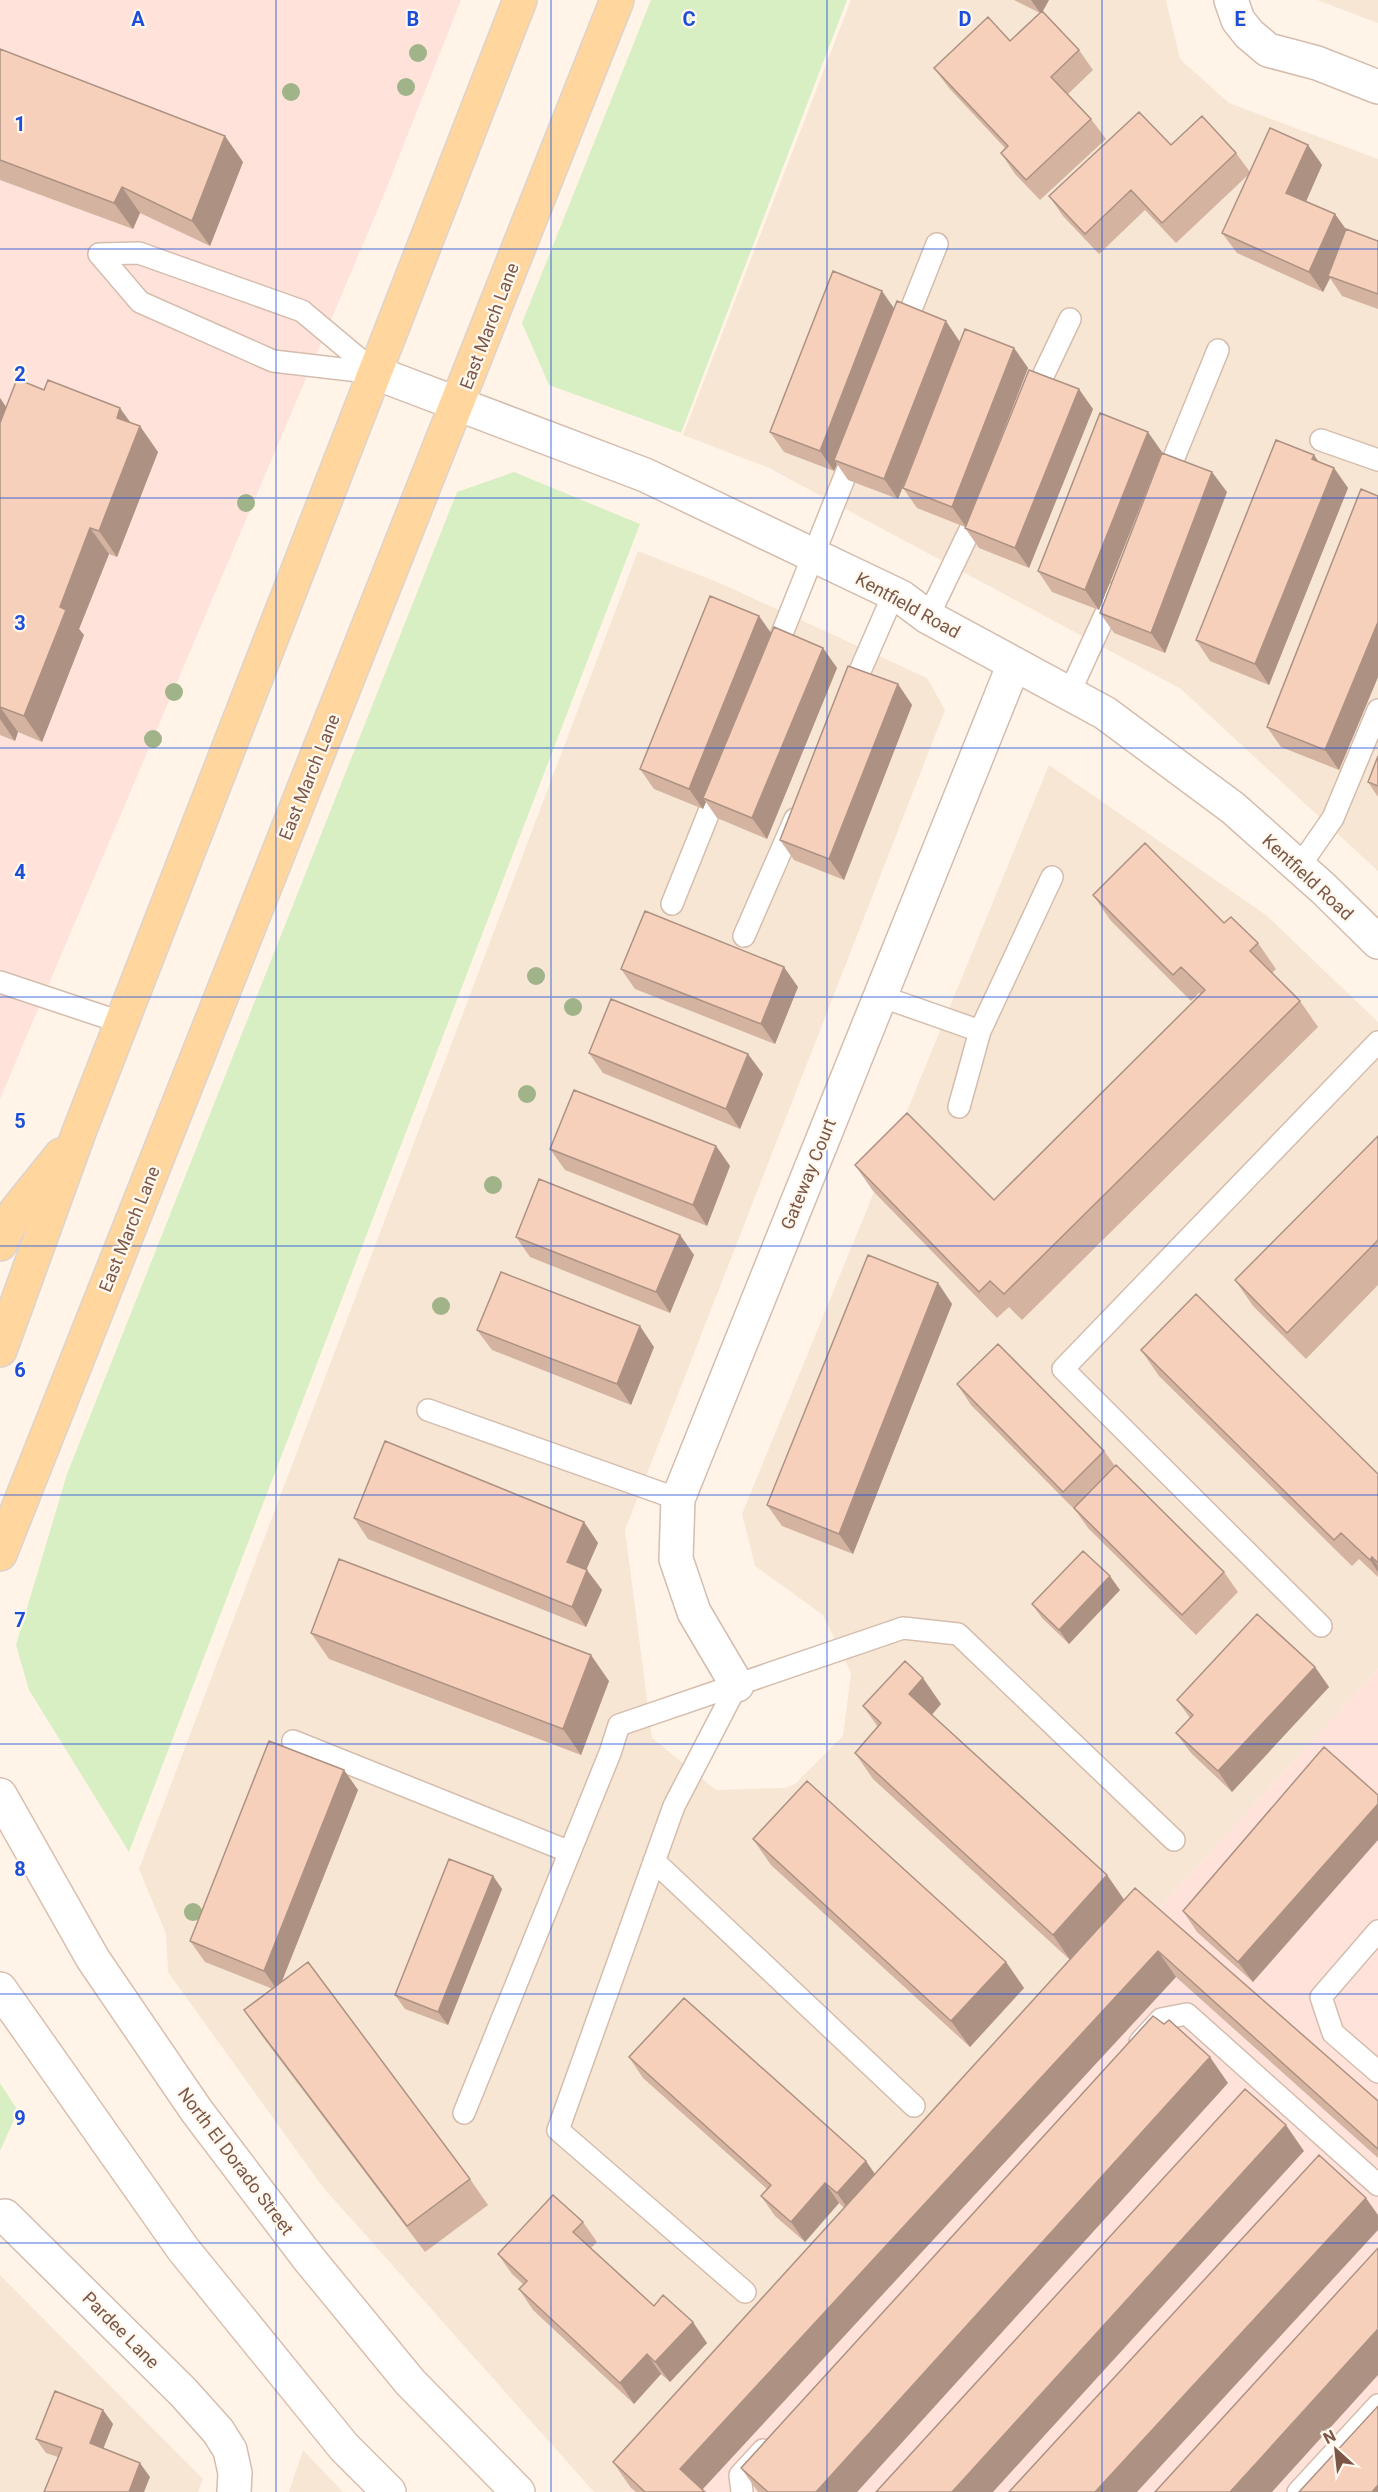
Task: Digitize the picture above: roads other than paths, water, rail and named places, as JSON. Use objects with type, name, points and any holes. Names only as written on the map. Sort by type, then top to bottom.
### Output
[{"type":"main road","points":[[0,1350],[79,1132],[520,0]]},
{"type":"main road","name":"East March Lane","points":[[0,1554],[617,0]]},
{"type":"main road","points":[[0,1244],[16,1212],[79,1132]]},
{"type":"street","points":[[1231,2],[1238,20],[1249,34],[1268,50],[1317,63],[1378,87]]},
{"type":"street","name":"Kentfield Road","points":[[376,373],[645,475],[894,593],[928,617],[1105,713],[1224,801],[1299,867],[1378,942]]},
{"type":"street","name":"Gateway Court","points":[[737,1685],[694,1612],[676,1559],[678,1499],[1014,664]]},
{"type":"street","name":"North El Dorado Street","points":[[0,1795],[93,1959],[196,2110],[309,2259],[410,2382],[518,2492]]},
{"type":"street","points":[[0,1989],[183,2249],[344,2447],[389,2492]]},
{"type":"street","name":"Pardee Lane","points":[[5,2216],[183,2392],[218,2431],[230,2450],[235,2473],[234,2492]]},
{"type":"lane","points":[[894,352],[937,244]]},
{"type":"lane","points":[[139,253],[302,310],[376,373],[273,361],[140,303],[99,254],[139,253]]},
{"type":"lane","points":[[1024,415],[1070,319]]},
{"type":"lane","points":[[1158,497],[1218,350]]},
{"type":"lane","points":[[763,678],[864,427]]},
{"type":"lane","points":[[1321,440],[1378,460]]},
{"type":"lane","points":[[928,617],[988,490]]},
{"type":"lane","points":[[1070,694],[1124,573]]},
{"type":"lane","points":[[840,717],[894,593]]},
{"type":"lane","points":[[1299,867],[1333,818],[1378,710]]},
{"type":"lane","points":[[672,904],[729,764]]},
{"type":"lane","points":[[744,936],[802,805]]},
{"type":"lane","points":[[959,1107],[980,1031],[1052,877]]},
{"type":"lane","points":[[0,982],[123,1023]]},
{"type":"lane","points":[[880,996],[980,1031]]},
{"type":"lane","points":[[1320,1626],[1063,1369],[1378,1042]]},
{"type":"lane","points":[[428,1410],[678,1499]]},
{"type":"lane","points":[[464,2113],[610,1753],[619,1725],[903,1628],[958,1634],[1174,1840]]},
{"type":"lane","points":[[737,1685],[674,1806],[558,2130],[745,2292]]},
{"type":"lane","points":[[293,1741],[570,1852]]},
{"type":"lane","points":[[654,1862],[914,2106]]},
{"type":"lane","points":[[1378,1931],[1321,1997],[1333,2033],[1378,2072]]},
{"type":"lane","points":[[1128,2055],[1161,2019],[1187,2014],[1378,2185]]},
{"type":"lane","points":[[1241,2095],[1257,2077]]},
{"type":"lane","points":[[1318,2163],[1333,2145]]},
{"type":"lane","points":[[1298,2492],[1378,2405]]},
{"type":"lane","points":[[742,2492],[740,2475],[773,2440]]}]
